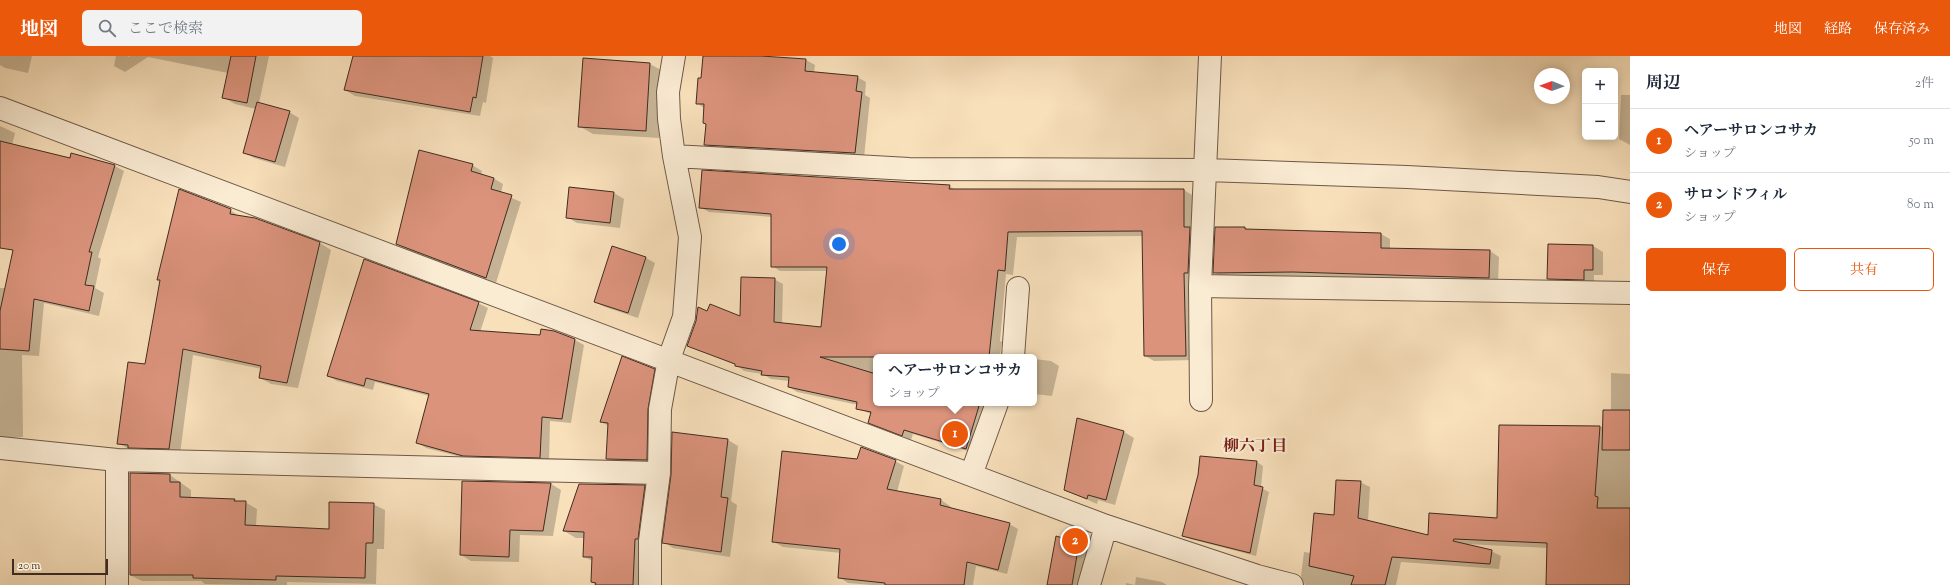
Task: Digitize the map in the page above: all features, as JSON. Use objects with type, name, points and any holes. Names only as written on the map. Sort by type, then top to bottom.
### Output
[{"type":"street","points":[[650,585],[650,541],[659,473],[660,409],[669,360],[684,317],[690,237],[674,156],[669,119],[668,92],[674,56]]},
{"type":"street","points":[[1201,400],[1200,286],[1210,56]]},
{"type":"street","points":[[0,108],[1106,526],[1257,576],[1292,585]]},
{"type":"street","points":[[674,156],[909,169],[1206,170],[1431,178],[1598,187],[1630,192]]},
{"type":"street","points":[[1200,286],[1630,293]]},
{"type":"street","points":[[1013,354],[1018,288]]},
{"type":"street","points":[[971,475],[996,406]]},
{"type":"street","points":[[0,448],[117,460],[659,473]]},
{"type":"street","points":[[117,460],[117,585]]},
{"type":"street","points":[[1089,585],[1106,526]]},
{"type":"building","points":[[231,56],[256,56],[247,103],[222,98]]},
{"type":"building","points":[[353,56],[483,56],[476,98],[473,97],[470,112],[344,90]]},
{"type":"building","points":[[703,56],[761,56],[806,59],[805,71],[858,76],[856,91],[862,92],[855,153],[704,145],[706,124],[703,123],[704,104],[696,104],[698,78],[701,78]]},
{"type":"building","points":[[583,58],[650,63],[646,131],[578,127]]},
{"type":"building","points":[[257,102],[290,111],[275,162],[243,153]]},
{"type":"building","points":[[0,141],[70,158],[71,153],[115,165],[89,252],[92,252],[85,285],[94,286],[89,311],[34,299],[29,351],[0,349],[0,311],[13,250],[0,248]]},
{"type":"building","points":[[419,150],[473,164],[471,171],[494,178],[491,189],[512,195],[486,278],[396,244]]},
{"type":"building","points":[[702,170],[950,185],[949,189],[1184,189],[1184,227],[1190,227],[1188,273],[1184,273],[1186,356],[1144,356],[1142,231],[1008,232],[1005,271],[998,270],[989,354],[873,354],[873,357],[820,357],[873,373],[873,406],[979,406],[966,449],[904,430],[902,436],[868,423],[871,412],[856,409],[857,402],[788,387],[789,377],[761,375],[762,371],[735,366],[735,364],[687,346],[696,321],[698,307],[707,311],[710,304],[740,316],[741,277],[775,278],[774,322],[821,327],[827,267],[771,267],[771,214],[699,208]]},
{"type":"building","points":[[569,187],[614,192],[610,223],[566,218]]},
{"type":"building","points":[[179,189],[231,209],[230,214],[255,218],[320,242],[287,383],[259,378],[261,366],[183,349],[169,449],[128,448],[128,445],[117,444],[128,362],[145,364],[160,280],[157,280]]},
{"type":"building","points":[[1215,227],[1381,233],[1381,248],[1490,250],[1489,278],[1293,272],[1213,273]]},
{"type":"building","points":[[1548,244],[1593,245],[1593,270],[1584,270],[1584,280],[1547,279]]},
{"type":"building","points":[[612,246],[646,257],[628,313],[594,302]]},
{"type":"building","points":[[364,259],[479,302],[470,330],[540,335],[541,329],[554,331],[575,339],[562,419],[542,417],[540,458],[463,456],[416,443],[429,394],[366,378],[364,386],[327,376]]},
{"type":"building","points":[[622,356],[655,369],[648,409],[647,460],[606,459],[608,423],[600,422]]},
{"type":"building","points":[[1603,410],[1630,410],[1630,450],[1602,450]]},
{"type":"building","points":[[1077,418],[1124,431],[1106,500],[1088,495],[1087,499],[1064,490]]},
{"type":"building","points":[[1499,425],[1600,426],[1595,496],[1598,497],[1597,508],[1630,508],[1630,585],[1546,585],[1547,543],[1454,539],[1453,541],[1492,550],[1490,564],[1392,557],[1385,585],[1351,585],[1354,576],[1309,566],[1314,513],[1334,515],[1336,480],[1361,481],[1358,518],[1428,535],[1429,513],[1497,518]]},
{"type":"building","points":[[672,432],[728,439],[721,497],[728,498],[721,552],[662,543],[671,475]]},
{"type":"building","points":[[861,447],[896,460],[887,489],[941,499],[940,505],[1010,523],[998,570],[967,562],[964,585],[885,585],[885,583],[838,578],[840,549],[772,542],[782,451],[857,459]]},
{"type":"building","points":[[1200,456],[1257,461],[1254,485],[1263,487],[1250,553],[1182,536],[1198,475]]},
{"type":"building","points":[[130,473],[170,474],[170,482],[180,482],[180,497],[235,499],[234,501],[246,501],[245,525],[329,529],[329,502],[374,503],[373,543],[366,543],[365,578],[276,576],[276,580],[193,578],[193,575],[130,575]]},
{"type":"building","points":[[462,481],[551,483],[543,531],[510,530],[509,557],[460,555]]},
{"type":"building","points":[[579,484],[645,485],[638,539],[635,539],[633,585],[595,585],[596,583],[591,582],[592,557],[583,557],[584,532],[563,531]]},
{"type":"building","points":[[1056,536],[1079,543],[1072,585],[1047,585]]},
{"type":"place","name":"ヘアーサロンコサカ","points":[[955,434]]},
{"type":"place","name":"サロンドフィル","points":[[1075,541]]},
{"type":"district","name":"柳六丁目","points":[[1255,445]]}]
